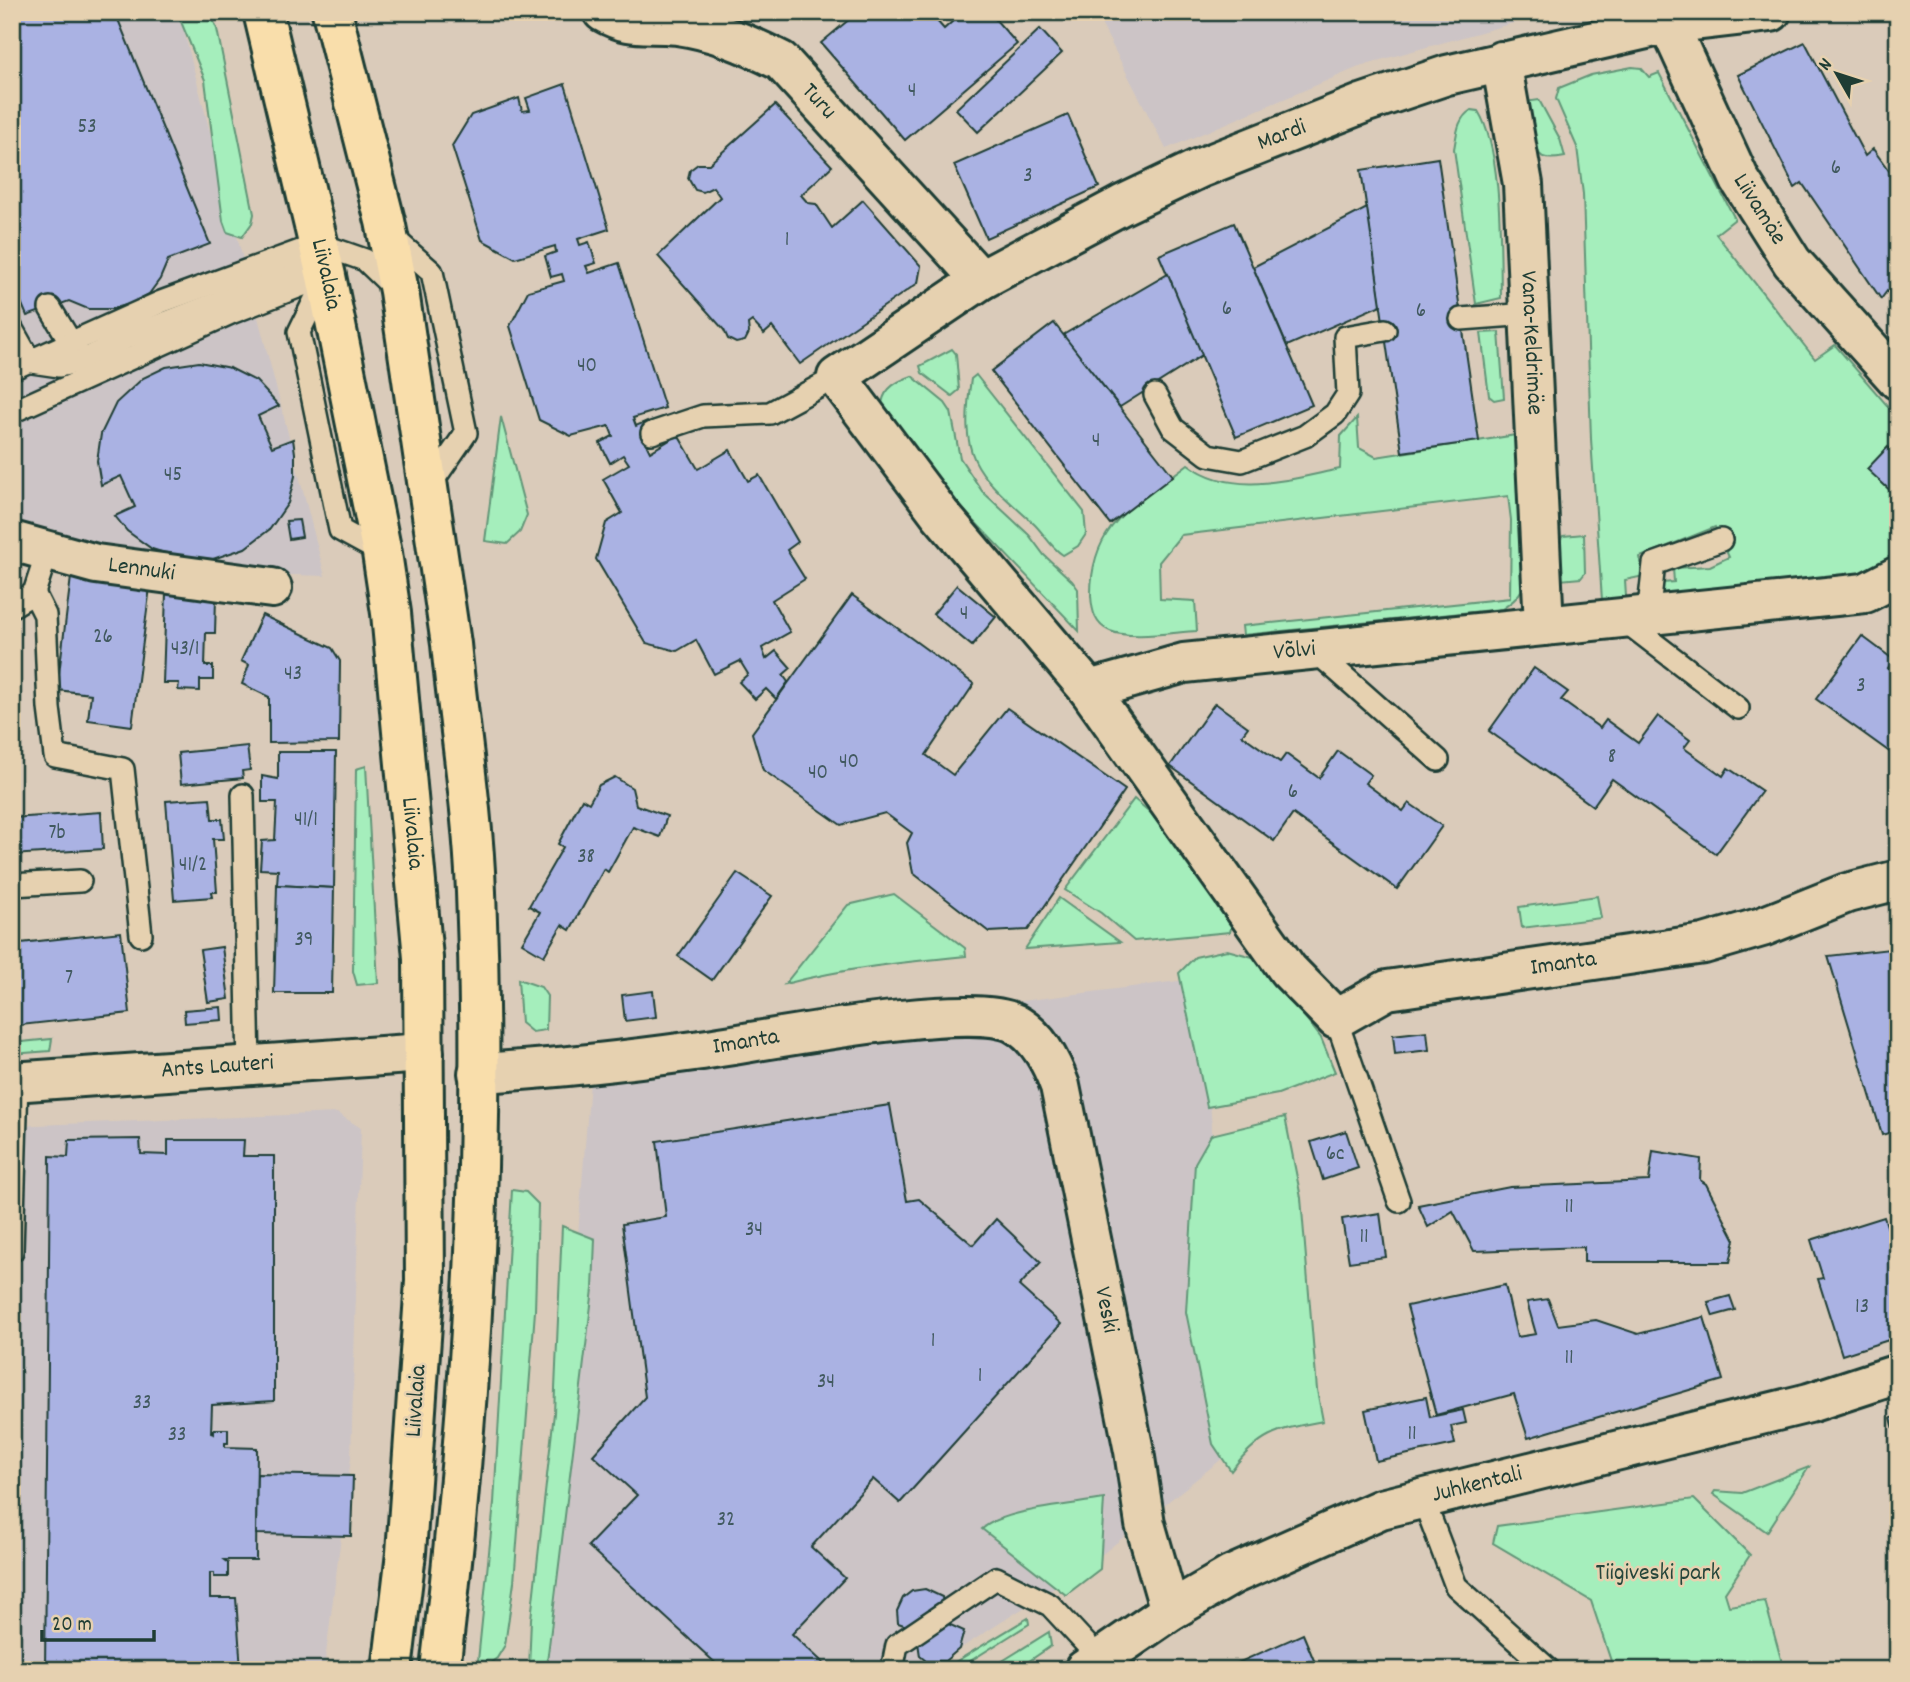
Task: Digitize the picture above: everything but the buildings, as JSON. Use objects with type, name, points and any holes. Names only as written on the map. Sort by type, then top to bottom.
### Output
[{"type":"main road","name":"Liivalaia","points":[[263,12],[323,261],[382,553],[391,614],[423,958],[425,1281],[406,1553],[392,1670]]},
{"type":"main road","name":"Liivalaia","points":[[332,12],[387,232],[430,485],[444,610],[451,644],[476,890],[478,1091],[473,1304],[456,1533],[440,1670]]},
{"type":"main road","points":[[424,1053],[478,1091]]},
{"type":"street","name":"Turu","points":[[603,12],[621,23],[676,25],[737,39],[781,61],[981,280]]},
{"type":"street","name":"Mardi","points":[[837,377],[981,280],[1122,205],[1200,168],[1364,103],[1447,75],[1666,18],[1771,12]]},
{"type":"street","name":"Liivamäe","points":[[1666,18],[1740,180],[1785,268],[1898,380]]},
{"type":"street","name":"Vana-Keldrimäe","points":[[1501,61],[1523,184],[1544,626]]},
{"type":"street","points":[[837,377],[940,514],[1089,690],[1288,970],[1336,1020]]},
{"type":"street","name":"Lennuki","points":[[30,547],[96,564],[272,588]]},
{"type":"street","name":"Võlvi","points":[[1089,690],[1184,663],[1865,593],[1898,576]]},
{"type":"street","name":"Imanta","points":[[1336,1020],[1387,990],[1704,944],[1762,927],[1847,893],[1898,880]]},
{"type":"street","name":"Imanta","points":[[478,1091],[536,1070],[937,1017],[981,1015],[1013,1023]]},
{"type":"street","name":"Veski","points":[[1013,1023],[1033,1038],[1051,1062],[1060,1086],[1134,1451],[1145,1524],[1170,1611]]},
{"type":"street","name":"Ants Lauteri","points":[[14,1081],[424,1053]]},
{"type":"street","name":"Juhkentali","points":[[1092,1664],[1170,1611],[1232,1575],[1381,1509],[1809,1403],[1898,1374]]},
{"type":"lane","points":[[387,232],[432,272],[466,433],[430,485]]},
{"type":"lane","points":[[12,329],[21,365],[78,353],[161,302],[323,261],[365,260],[398,291]]},
{"type":"lane","points":[[12,412],[231,313],[323,261]]},
{"type":"lane","points":[[50,308],[78,353]]},
{"type":"lane","points":[[1461,319],[1529,314]]},
{"type":"lane","points":[[1155,395],[1173,428],[1208,455],[1242,461],[1305,436],[1335,414],[1348,394],[1345,337],[1385,330]]},
{"type":"lane","points":[[652,433],[704,416],[770,412],[837,377]]},
{"type":"lane","points":[[1721,540],[1654,564],[1634,617],[1738,708]]},
{"type":"lane","points":[[30,547],[34,593],[45,615],[49,708],[55,755],[123,769],[141,935]]},
{"type":"lane","points":[[12,606],[34,593]]},
{"type":"lane","points":[[1314,650],[1438,760]]},
{"type":"lane","points":[[243,795],[249,1066]]},
{"type":"lane","points":[[12,885],[79,881]]},
{"type":"lane","points":[[1336,1020],[1399,1201]]},
{"type":"lane","points":[[12,1251],[14,1081]]},
{"type":"lane","points":[[1423,1499],[1456,1586],[1549,1670]]},
{"type":"lane","points":[[892,1670],[897,1645],[996,1577],[1050,1605],[1092,1664]]},
{"type":"shaded area","points":[[12,12],[179,12],[325,576],[263,574],[140,555],[12,529]]},
{"type":"shaded area","points":[[1095,12],[1553,12],[1366,64],[1166,149]]},
{"type":"shaded area","points":[[1202,978],[1233,1450],[1081,1571],[927,1670],[544,1670],[592,1056]]},
{"type":"shaded area","points":[[337,1113],[361,1128],[351,1458],[324,1670],[12,1670],[12,1126]]},
{"type":"green space","points":[[177,12],[210,12],[217,29],[254,214],[252,223],[242,237],[227,232],[223,221],[205,80]]},
{"type":"green space","points":[[1632,67],[1641,68],[1649,77],[1659,73],[1735,219],[1716,234],[1815,359],[1835,345],[1898,418],[1898,552],[1892,559],[1865,574],[1662,595],[1662,583],[1674,582],[1673,568],[1710,566],[1729,557],[1715,527],[1640,557],[1644,576],[1625,580],[1626,597],[1602,600],[1591,439],[1583,194],[1577,147],[1556,99],[1559,88],[1591,75]]},
{"type":"green space","points":[[1539,100],[1560,139],[1565,157],[1545,158],[1535,147],[1525,102]]},
{"type":"green space","points":[[1471,110],[1478,111],[1492,150],[1500,228],[1501,298],[1476,304],[1454,149],[1460,122]]},
{"type":"green space","points":[[1499,332],[1504,398],[1494,400],[1489,396],[1481,333]]},
{"type":"green space","points":[[952,349],[956,354],[959,390],[952,396],[922,373],[920,366]]},
{"type":"green space","points":[[976,375],[1084,512],[1086,534],[1078,546],[1063,555],[997,490],[976,462],[967,428],[971,379]]},
{"type":"green space","points":[[912,376],[945,403],[951,412],[960,458],[982,491],[1029,535],[1044,555],[1078,589],[1079,631],[940,485],[882,403],[889,389]]},
{"type":"green space","points":[[501,417],[527,515],[520,532],[507,544],[485,541]]},
{"type":"green space","points":[[1357,418],[1359,448],[1376,457],[1516,435],[1525,581],[1519,594],[1510,603],[1502,609],[1243,635],[1242,626],[1510,598],[1511,520],[1508,496],[1181,535],[1159,562],[1160,599],[1195,601],[1197,631],[1153,635],[1119,634],[1105,628],[1098,621],[1093,612],[1091,596],[1093,571],[1099,550],[1108,532],[1135,504],[1188,464],[1224,481],[1243,483],[1282,481],[1340,469],[1341,436]]},
{"type":"green space","points":[[1584,534],[1585,573],[1581,578],[1560,580],[1558,542],[1563,536]]},
{"type":"green space","points":[[366,766],[378,983],[357,985],[353,971],[356,769]]},
{"type":"green space","points":[[1134,799],[1151,813],[1232,924],[1230,932],[1134,941],[1101,913],[1065,890]]},
{"type":"green space","points":[[894,894],[965,948],[966,956],[897,963],[785,984],[848,905]]},
{"type":"green space","points":[[1597,896],[1601,918],[1522,928],[1519,907]]},
{"type":"green space","points":[[1059,898],[1120,942],[1025,949]]},
{"type":"green space","points":[[1227,950],[1260,959],[1321,1038],[1335,1072],[1278,1094],[1207,1107],[1179,973],[1195,957]]},
{"type":"green space","points":[[518,979],[541,987],[547,996],[546,1030],[532,1032],[521,1023]]},
{"type":"green space","points":[[52,1039],[50,1051],[12,1054],[12,1043]]},
{"type":"green space","points":[[1285,1117],[1301,1198],[1317,1390],[1323,1421],[1281,1430],[1261,1440],[1231,1471],[1213,1444],[1186,1312],[1195,1163],[1211,1135]]},
{"type":"green space","points":[[512,1190],[526,1192],[538,1204],[535,1311],[514,1582],[505,1645],[497,1658],[489,1664],[478,1661],[494,1503]]},
{"type":"green space","points":[[562,1226],[595,1239],[593,1289],[546,1670],[529,1670],[531,1619],[554,1413]]},
{"type":"green space","points":[[1809,1467],[1767,1532],[1713,1494],[1715,1491],[1742,1493]]},
{"type":"green space","points":[[1104,1499],[1100,1569],[1066,1595],[982,1529],[993,1522],[1022,1512]]},
{"type":"green space","name":"Tiigiveski park","points":[[1694,1499],[1750,1555],[1725,1593],[1729,1606],[1765,1601],[1784,1670],[1614,1670],[1591,1601],[1493,1543],[1497,1526]]},
{"type":"green space","points":[[1028,1618],[1029,1624],[956,1670],[942,1670]]},
{"type":"green space","points":[[1049,1632],[1051,1646],[1016,1670],[988,1670]]}]
